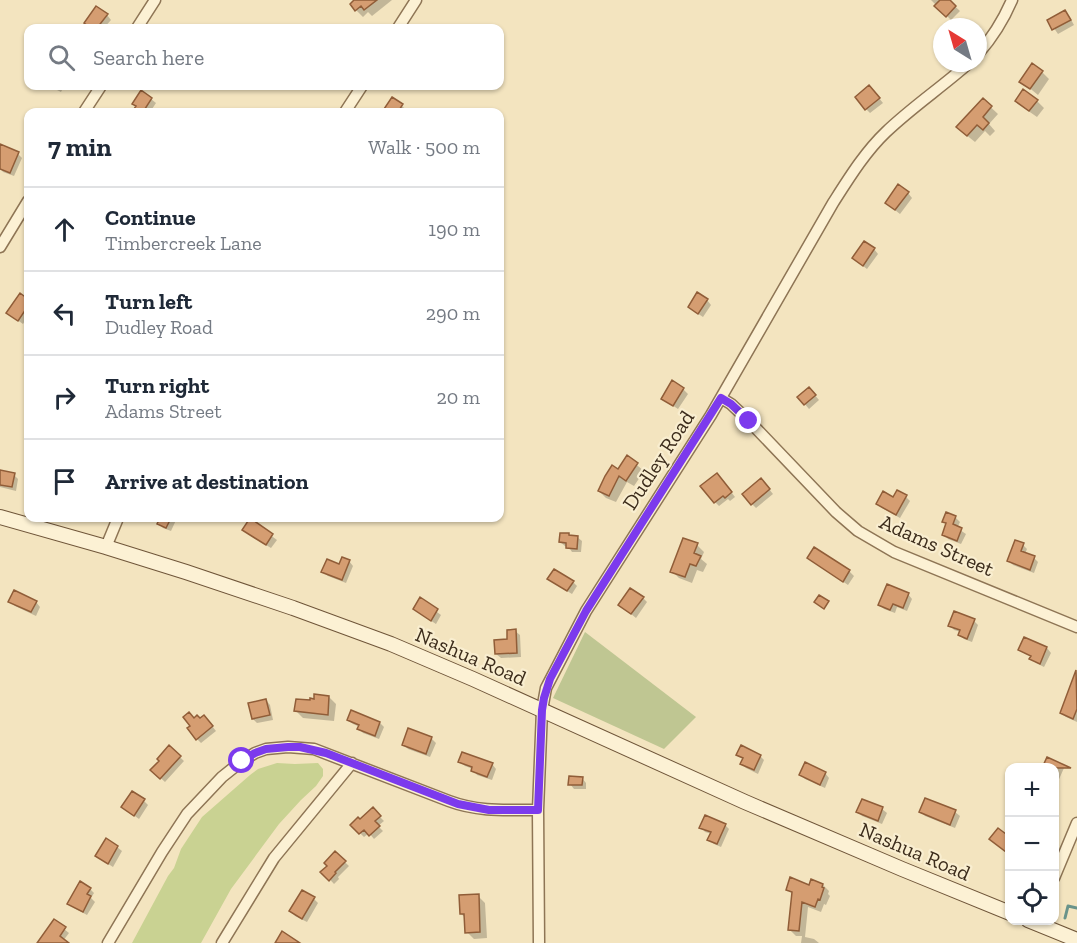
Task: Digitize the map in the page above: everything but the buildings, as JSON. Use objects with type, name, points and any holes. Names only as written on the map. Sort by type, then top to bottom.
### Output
[{"type":"main road","name":"Nashua Road","points":[[0,517],[106,547],[226,585],[434,661],[745,802],[1005,911]]},
{"type":"main road","points":[[1042,925],[1077,940]]},
{"type":"street","points":[[140,24],[155,0]]},
{"type":"street","points":[[401,24],[416,0]]},
{"type":"street","points":[[987,44],[1000,25],[1012,0]]},
{"type":"street","name":"Dudley Road","points":[[539,943],[538,810],[542,710],[550,679],[586,611],[721,398],[833,202],[867,154],[887,131],[959,72]]},
{"type":"street","points":[[87,108],[98,90]]},
{"type":"street","points":[[348,108],[359,90]]},
{"type":"street","points":[[0,247],[24,208]]},
{"type":"street","name":"Adams Street","points":[[721,398],[749,421],[836,512],[858,531],[894,552],[1077,627]]},
{"type":"street","points":[[106,547],[116,522]]},
{"type":"street","points":[[108,943],[162,852],[188,814],[205,794],[242,761],[266,749],[288,747],[314,749],[468,807],[489,810],[538,810]]},
{"type":"street","points":[[222,943],[274,858],[352,763]]},
{"type":"street","points":[[1057,871],[1077,823]]},
{"type":"green space","points":[[585,632],[696,717],[664,749],[553,698]]},
{"type":"green space","points":[[277,763],[318,763],[323,769],[323,776],[279,824],[231,889],[201,943],[132,943],[174,868],[181,849],[202,817],[258,769]]},
{"type":"waterway","points":[[1065,918],[1068,906],[1077,908]]},
{"type":"route","points":[[242,761],[266,749],[288,747],[314,749],[458,804],[489,810],[538,810],[542,710],[546,688],[578,625],[721,398],[749,421]]}]
